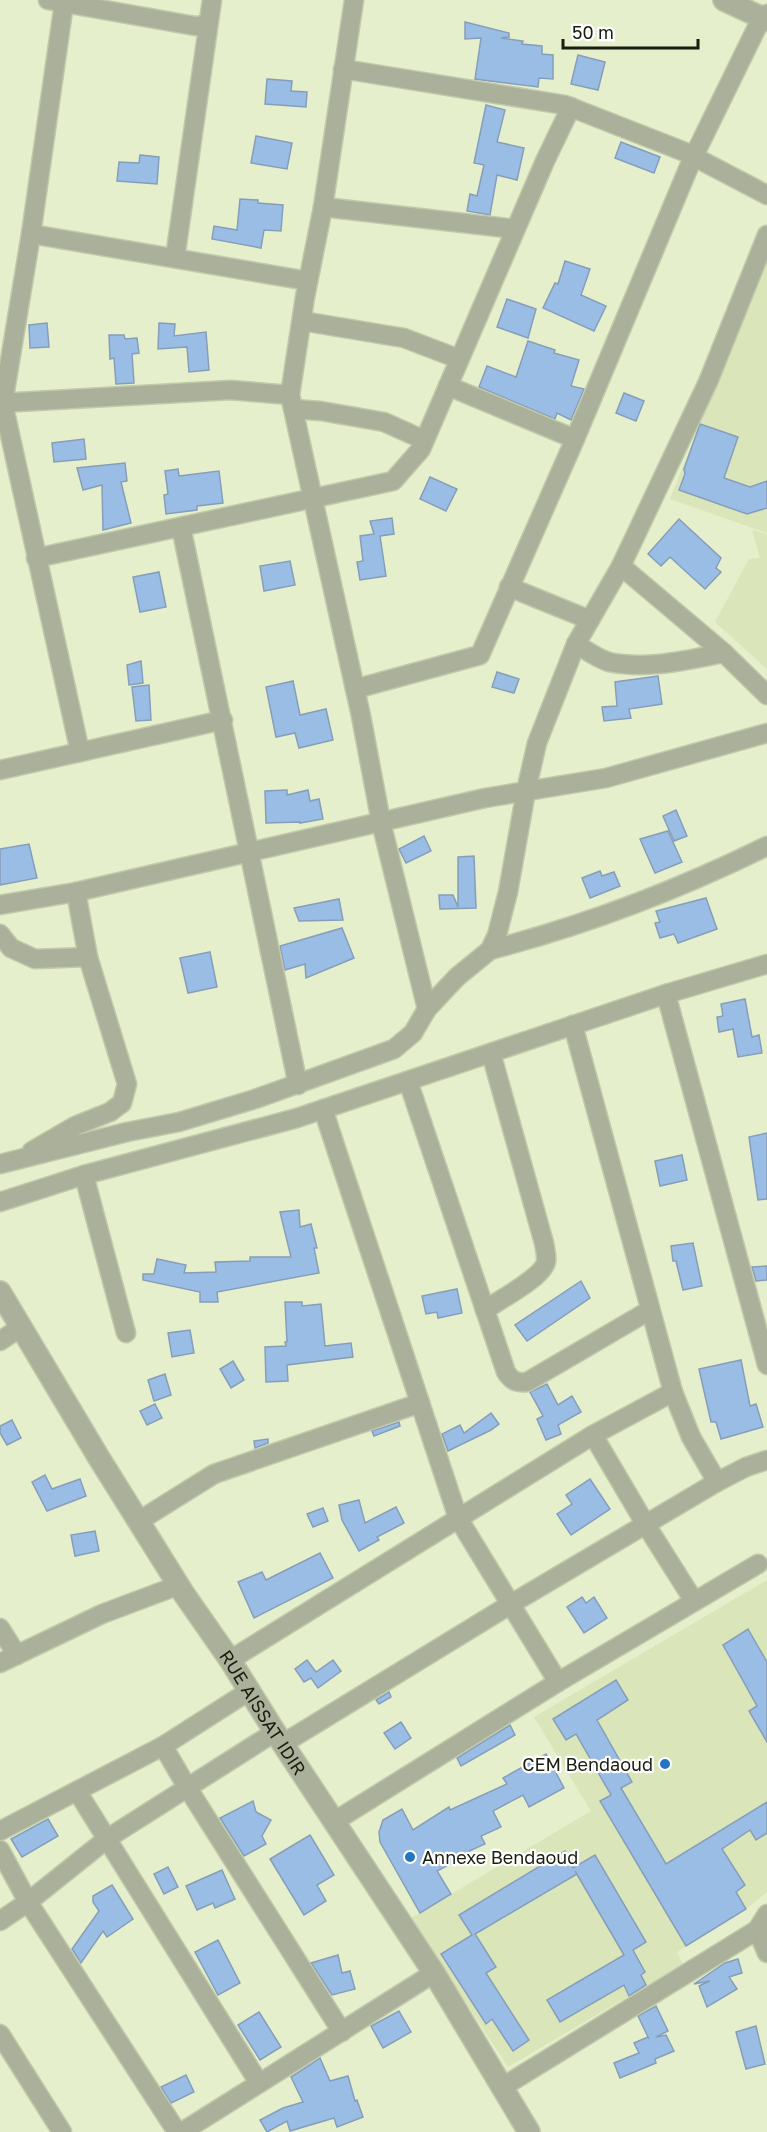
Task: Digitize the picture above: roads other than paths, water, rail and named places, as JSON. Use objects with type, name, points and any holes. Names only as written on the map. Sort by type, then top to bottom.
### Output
[{"type":"street","points":[[175,258],[212,0]]},
{"type":"street","points":[[354,0],[323,207],[308,281],[292,402],[355,689],[381,822],[427,1009]]},
{"type":"street","points":[[355,689],[480,655],[575,439],[694,156],[765,18],[724,0]]},
{"type":"street","points":[[80,752],[2,403],[31,234],[56,2],[195,26],[208,25]]},
{"type":"street","points":[[344,69],[571,107],[694,156],[767,195]]},
{"type":"street","points":[[36,558],[393,481],[421,448],[515,229],[571,107]]},
{"type":"street","points":[[323,207],[515,229]]},
{"type":"street","points":[[31,234],[308,281]]},
{"type":"street","points":[[490,950],[500,926],[508,892],[537,743],[576,644],[621,566],[708,382],[767,235]]},
{"type":"street","points":[[302,321],[404,338],[459,359]]},
{"type":"street","points":[[448,386],[575,439]]},
{"type":"street","points":[[2,403],[231,390],[292,402],[321,411],[384,422],[424,440]]},
{"type":"street","points":[[181,527],[298,1085]]},
{"type":"street","points":[[621,566],[724,653],[767,695]]},
{"type":"street","points":[[509,587],[590,620]]},
{"type":"street","points":[[576,644],[607,662],[670,663],[724,653]]},
{"type":"street","points":[[0,770],[223,720]]},
{"type":"street","points":[[0,905],[76,892],[526,791],[606,778],[767,733]]},
{"type":"street","points":[[0,1164],[127,1132],[179,1122],[298,1085],[394,1049],[413,1033],[427,1009],[457,977],[490,950],[536,938],[645,902],[767,846]]},
{"type":"street","points":[[21,1158],[75,1126],[111,1112],[122,1103],[127,1084],[88,957],[76,892]]},
{"type":"street","points":[[0,934],[11,948],[35,959],[88,957]]},
{"type":"street","points":[[0,1202],[84,1175],[297,1118],[666,994],[767,964]]},
{"type":"street","points":[[666,994],[767,1365]]},
{"type":"street","points":[[573,1026],[673,1392],[691,1437],[717,1482]]},
{"type":"street","points":[[485,1310],[527,1282],[541,1270],[546,1260],[544,1243],[491,1053]]},
{"type":"street","points":[[408,1081],[510,1379],[526,1382],[650,1310]]},
{"type":"street","points":[[323,1109],[458,1518],[558,1682]]},
{"type":"street","points":[[84,1175],[126,1333]]},
{"type":"street","name":"RUE AISSAT IDIR","points":[[0,1292],[179,1585],[435,1973],[529,2132]]},
{"type":"street","points":[[0,1341],[21,1327]]},
{"type":"street","points":[[230,1660],[593,1435],[673,1392]]},
{"type":"street","points":[[139,1521],[214,1474],[420,1403]]},
{"type":"street","points":[[593,1435],[694,1601]]},
{"type":"street","points":[[0,1921],[28,1902],[108,1838],[187,1787],[279,1738],[717,1482],[746,1467],[767,1460]]},
{"type":"street","points":[[335,1821],[558,1682],[758,1564]]},
{"type":"street","points":[[0,1663],[102,1614],[179,1585]]},
{"type":"street","points":[[0,1628],[17,1655]]},
{"type":"street","points":[[0,1831],[163,1746],[249,1691]]},
{"type":"street","points":[[163,1746],[342,2032]]},
{"type":"street","points":[[77,1791],[259,2083]]},
{"type":"street","points":[[0,1850],[28,1902],[177,2132]]},
{"type":"street","points":[[501,2088],[760,1933],[767,1914]]},
{"type":"street","points":[[760,1933],[767,1953]]},
{"type":"street","points":[[182,2132],[435,1973]]},
{"type":"street","points":[[0,2034],[62,2132]]},
{"type":"place","name":"CEM Bendaoud","points":[[665,1764]]},
{"type":"place","name":"Annexe Bendaoud","points":[[410,1857]]}]
